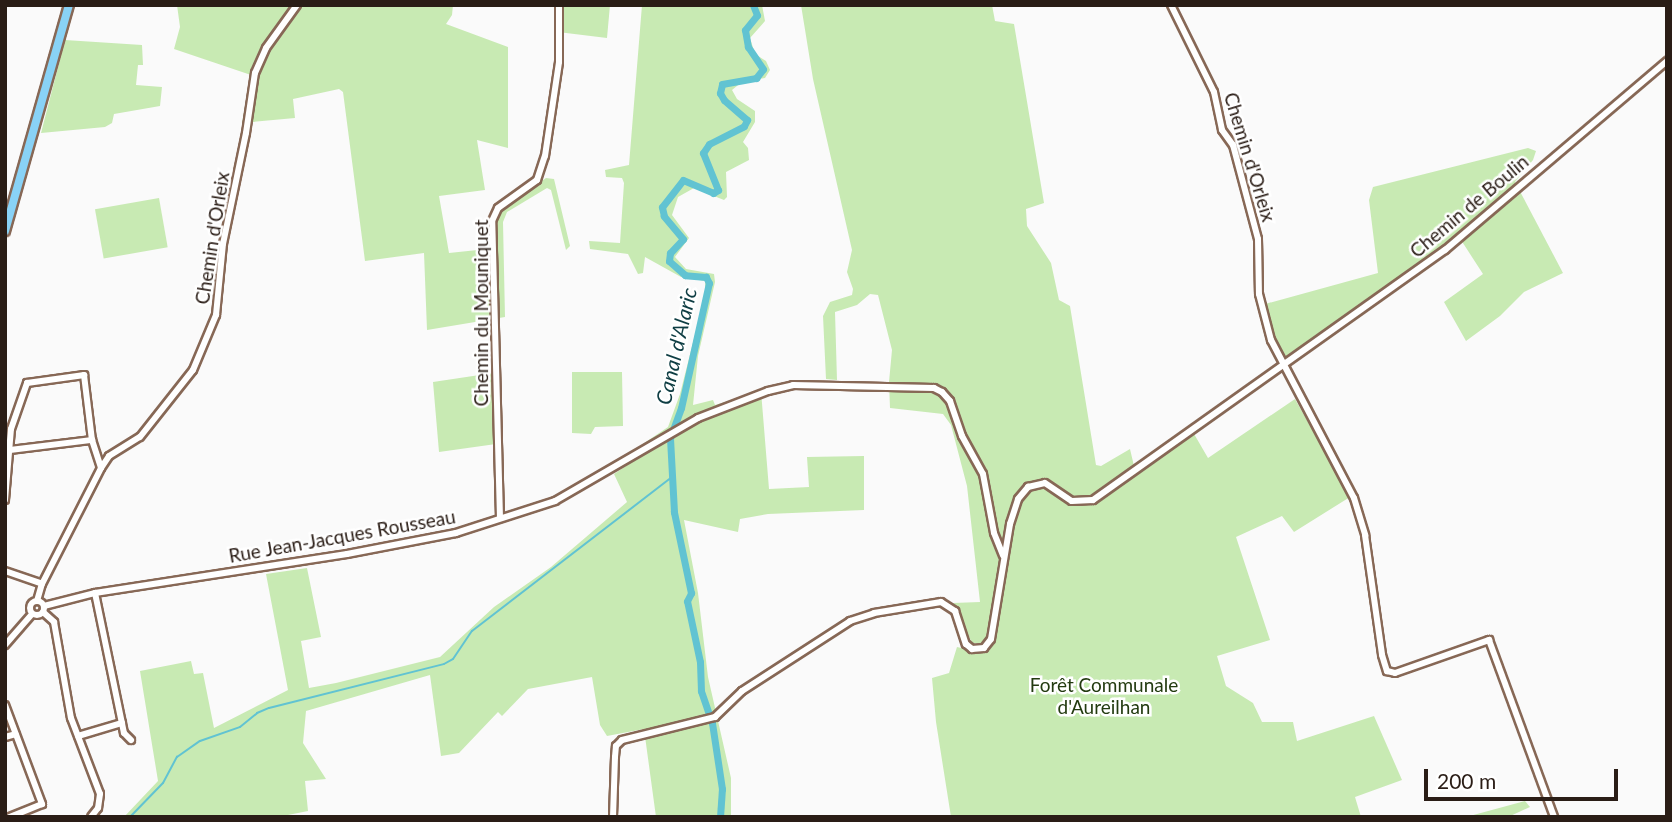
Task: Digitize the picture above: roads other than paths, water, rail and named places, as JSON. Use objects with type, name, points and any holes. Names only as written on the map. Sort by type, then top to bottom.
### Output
[{"type":"main road","points":[[5,231],[69,5]]},
{"type":"street","name":"Chemin d'Orleix","points":[[32,614],[30,605],[37,601],[42,584],[101,468],[109,456],[140,438],[193,370],[216,315],[223,244],[255,74],[266,48],[297,5]]},
{"type":"street","name":"Chemin du Mouniquet","points":[[500,518],[492,221],[498,208],[537,180],[545,156],[559,62],[559,5]]},
{"type":"street","name":"Chemin d'Orleix","points":[[1171,5],[1214,92],[1222,131],[1233,145],[1258,239],[1259,294],[1265,319],[1283,366],[1354,498],[1365,536],[1382,655],[1387,671],[1395,673],[1489,640],[1554,817]]},
{"type":"street","name":"Chemin de Boulin","points":[[613,817],[616,746],[628,737],[715,717],[743,691],[827,634],[862,616],[941,602],[955,611],[966,644],[972,649],[984,648],[991,639],[1003,555],[1018,499],[1033,484],[1050,485],[1072,501],[1093,500],[1445,250],[1667,61]]},
{"type":"street","points":[[5,500],[11,429],[24,386],[46,379],[83,374],[92,440],[101,468]]},
{"type":"street","name":"Rue Jean-Jacques Rousseau","points":[[32,614],[95,593],[348,554],[456,533],[555,501],[675,430],[720,408],[793,385],[934,388],[950,401],[962,436],[983,474],[994,533],[1003,555]]},
{"type":"street","points":[[10,450],[92,440]]},
{"type":"street","points":[[5,570],[42,584]]},
{"type":"street","points":[[95,593],[124,733],[131,740]]},
{"type":"street","points":[[37,601],[54,622],[71,718],[100,794],[98,808],[92,817]]},
{"type":"street","points":[[5,645],[32,614]]},
{"type":"street","points":[[5,705],[42,804],[10,817]]},
{"type":"street","points":[[78,736],[122,723]]},
{"type":"street","points":[[5,737],[16,734]]},
{"type":"waterway","name":"Canal d'Alaric","points":[[720,817],[722,789],[712,723],[701,691],[700,662],[687,601],[691,593],[674,512],[670,438],[681,408],[709,283],[706,277],[685,275],[669,261],[670,253],[683,239],[664,216],[662,207],[683,180],[713,193],[718,190],[703,153],[709,144],[744,126],[747,120],[724,100],[720,93],[722,84],[756,78],[763,69],[748,47],[745,30],[757,15],[753,5]]},
{"type":"waterway","points":[[130,817],[163,783],[177,757],[200,741],[240,727],[257,713],[444,664],[453,659],[472,631],[673,476]]},
{"type":"park label","name":"Forêt Communale d'Aureilhan","points":[[1104,696]]}]
